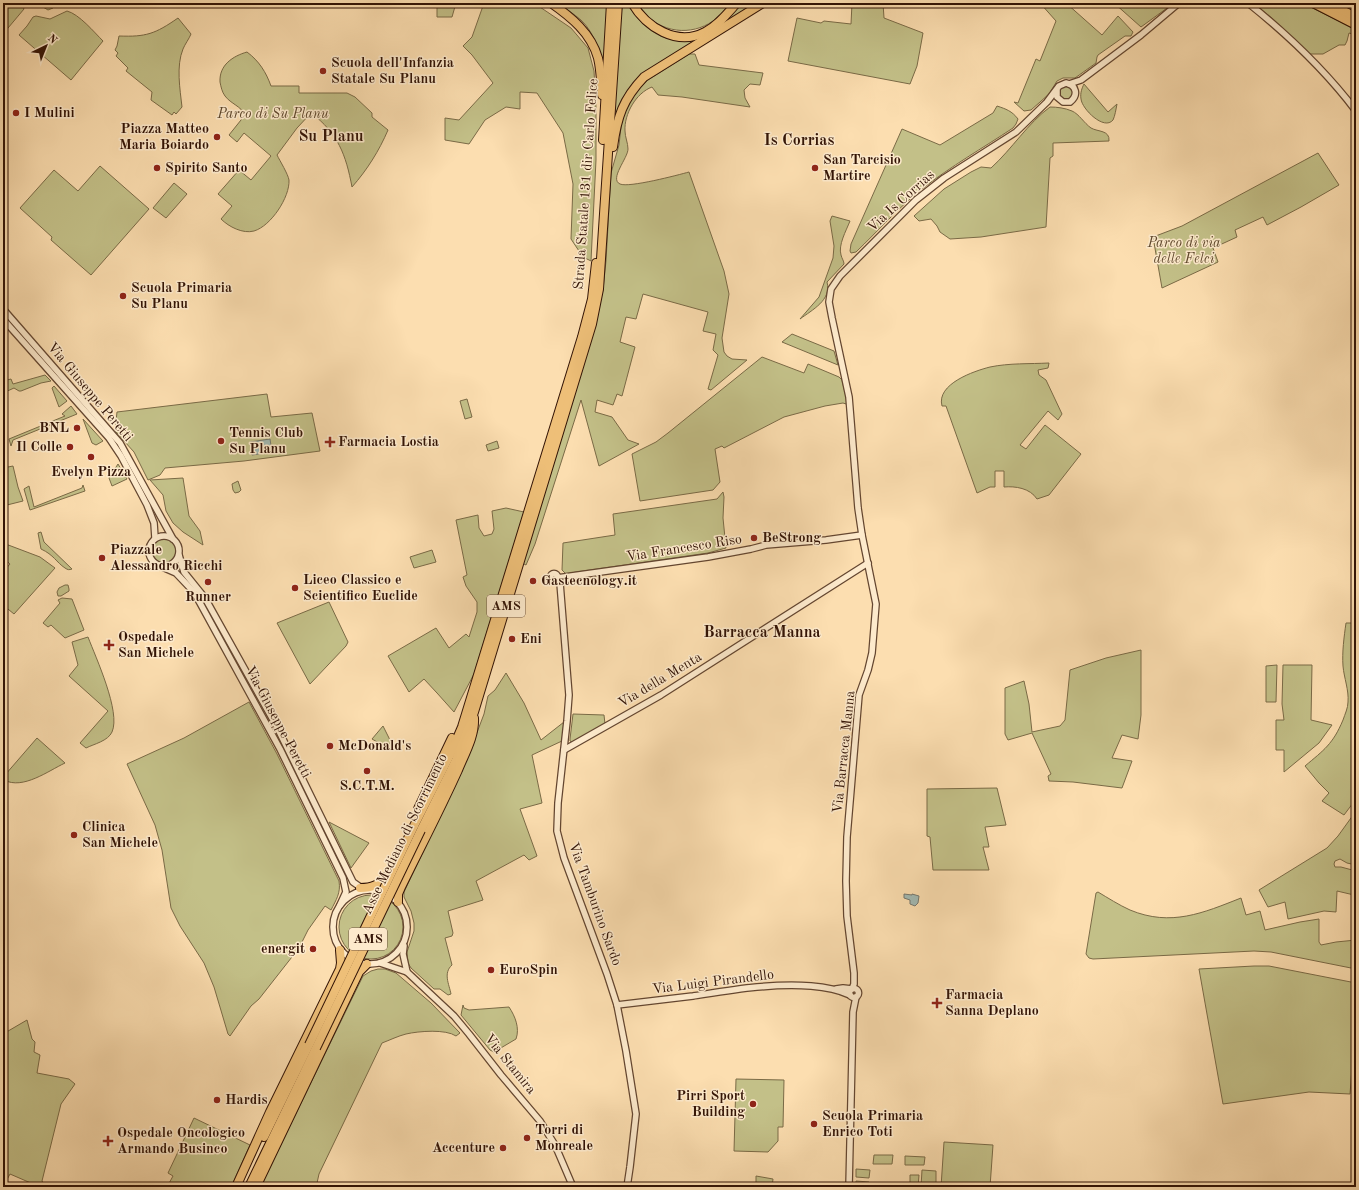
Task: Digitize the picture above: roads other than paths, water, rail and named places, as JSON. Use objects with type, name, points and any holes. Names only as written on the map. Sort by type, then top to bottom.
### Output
[{"type":"highway","points":[[551,3],[569,16],[582,29],[593,44],[598,59],[604,119]]},
{"type":"highway","name":"Strada Statale 131 dir Carlo Felice","points":[[535,501],[592,300],[596,263],[611,3]]},
{"type":"highway","name":"Strada Statale 131 dir Carlo Felice","points":[[535,501],[584,353],[599,289],[618,3]]},
{"type":"highway","points":[[632,3],[648,24],[666,34],[686,38],[704,33],[721,21],[736,3]]},
{"type":"highway","points":[[607,163],[612,152],[616,124],[622,109],[635,87],[644,77],[763,3]]},
{"type":"highway","points":[[1313,3],[1356,25]]},
{"type":"highway","points":[[1328,3],[1356,17]]},
{"type":"highway","name":"Asse Mediano di Scorrimento","points":[[418,828],[456,760],[474,712],[535,501]]},
{"type":"highway","name":"Asse Mediano di Scorrimento","points":[[241,1187],[312,1046],[418,828],[462,728],[535,501]]},
{"type":"highway","points":[[398,902],[398,894],[401,887],[451,785],[467,748],[475,728],[474,712]]},
{"type":"highway","points":[[380,891],[440,761],[455,733],[462,728]]},
{"type":"highway","points":[[362,889],[376,885],[387,876]]},
{"type":"highway","points":[[236,1187],[269,1115],[340,969],[340,950]]},
{"type":"highway","points":[[256,1187],[359,972],[367,964]]},
{"type":"highway","points":[[329,991],[336,989],[340,990],[343,992],[345,1001]]},
{"type":"highway","name":"Asse Mediano di Scorrimento","points":[[250,1187],[312,1046]]},
{"type":"street","points":[[1081,80],[1074,98],[1070,102],[1066,103],[1060,100],[1056,95],[1061,84],[1069,84],[1081,80],[1179,3]]},
{"type":"street","points":[[1248,3],[1298,46],[1356,110]]},
{"type":"street","points":[[1069,84],[1074,87],[1076,92]]},
{"type":"street","name":"Via Is Corrias","points":[[830,306],[831,289],[835,281],[916,200],[944,178],[1016,132],[1047,102],[1057,90]]},
{"type":"street","points":[[1047,102],[1060,100]]},
{"type":"street","name":"Via Barracca Manna","points":[[830,306],[849,397],[858,505],[862,535],[876,604],[874,642],[868,670],[859,695],[846,858],[847,916],[854,973],[852,994],[854,1012],[849,1187]]},
{"type":"street","name":"Via Giuseppe Peretti","points":[[3,309],[120,443],[173,539],[179,547],[179,556],[184,572],[205,598],[276,727],[353,882],[362,889]]},
{"type":"street","name":"Via Giuseppe Peretti","points":[[3,319],[109,438],[117,450],[147,505],[154,523],[155,538],[150,545],[149,553],[152,560],[160,566],[176,573],[194,592],[280,749],[343,878],[346,892],[340,905]]},
{"type":"street","name":"Via Francesco Riso","points":[[557,579],[708,557],[766,545],[826,540],[862,535]]},
{"type":"street","points":[[155,538],[168,536],[173,539]]},
{"type":"street","points":[[160,566],[172,564],[179,556]]},
{"type":"street","name":"Via della Menta","points":[[564,750],[661,695],[868,564]]},
{"type":"street","name":"Via Tamburino Sardo","points":[[557,579],[560,583],[569,695],[558,803],[557,831],[564,858],[598,947],[617,1005],[636,1114],[627,1187]]},
{"type":"street","points":[[405,942],[391,959],[380,963],[359,963],[350,959],[340,950],[335,939],[333,927],[334,916],[346,898],[362,889],[380,891],[390,895],[398,902],[408,921],[408,931],[403,954],[407,972]]},
{"type":"street","name":"Via Stamira","points":[[380,963],[407,972],[454,1016],[540,1121],[555,1145],[573,1187]]},
{"type":"street","name":"Via Luigi Pirandello","points":[[617,1005],[754,987],[799,985],[836,989],[852,994]]},
{"type":"water","points":[[270,439],[272,452],[252,455],[250,442]]},
{"type":"water","points":[[904,894],[919,896],[918,903],[915,906],[910,904],[910,900],[904,898]]},
{"type":"place","name":"Scuola dell'Infanzia Statale Su Planu","points":[[323,71]]},
{"type":"place","name":"I Mulini","points":[[16,113]]},
{"type":"place","name":"Piazza Matteo Maria Boiardo","points":[[217,137]]},
{"type":"place","name":"Spirito Santo","points":[[157,168]]},
{"type":"place","name":"San Tarcisio Martire","points":[[815,168]]},
{"type":"place","name":"Scuola Primaria Su Planu","points":[[123,296]]},
{"type":"place","name":"BNL","points":[[77,428]]},
{"type":"place","name":"Tennis Club Su Planu","points":[[221,441]]},
{"type":"place","name":"Farmacia Lostia","points":[[330,442]]},
{"type":"place","name":"Il Colle","points":[[70,447]]},
{"type":"place","name":"Evelyn Pizza","points":[[91,457]]},
{"type":"place","name":"BeStrong","points":[[754,538]]},
{"type":"place","name":"Piazzale Alessandro Ricchi","points":[[102,558]]},
{"type":"place","name":"Gastecnology.it","points":[[533,581]]},
{"type":"place","name":"Runner","points":[[208,582]]},
{"type":"place","name":"Liceo Classico e Scientifico Euclide","points":[[295,588]]},
{"type":"place","name":"Eni","points":[[512,639]]},
{"type":"place","name":"Ospedale San Michele","points":[[109,645]]},
{"type":"place","name":"McDonald's","points":[[330,746]]},
{"type":"place","name":"S.C.T.M.","points":[[367,771]]},
{"type":"place","name":"Clinica San Michele","points":[[74,835]]},
{"type":"place","name":"energit","points":[[313,949]]},
{"type":"place","name":"EuroSpin","points":[[491,970]]},
{"type":"place","name":"Farmacia Sanna Deplano","points":[[937,1003]]},
{"type":"place","name":"Hardis","points":[[217,1100]]},
{"type":"place","name":"Pirri Sport Building","points":[[753,1104]]},
{"type":"place","name":"Scuola Primaria Enrico Toti","points":[[814,1124]]},
{"type":"place","name":"Torri di Monreale","points":[[527,1138]]},
{"type":"place","name":"Ospedale Oncologico Armando Businco","points":[[108,1141]]},
{"type":"place","name":"Accenture","points":[[503,1148]]},
{"type":"district","name":"Su Planu","points":[[331,137]]},
{"type":"district","name":"Is Corrias","points":[[799,141]]},
{"type":"district","name":"Barracca Manna","points":[[762,633]]},
{"type":"park label","name":"Parco di Su Planu","points":[[273,114]]},
{"type":"park label","name":"Parco di via delle Felci","points":[[1184,252]]}]
